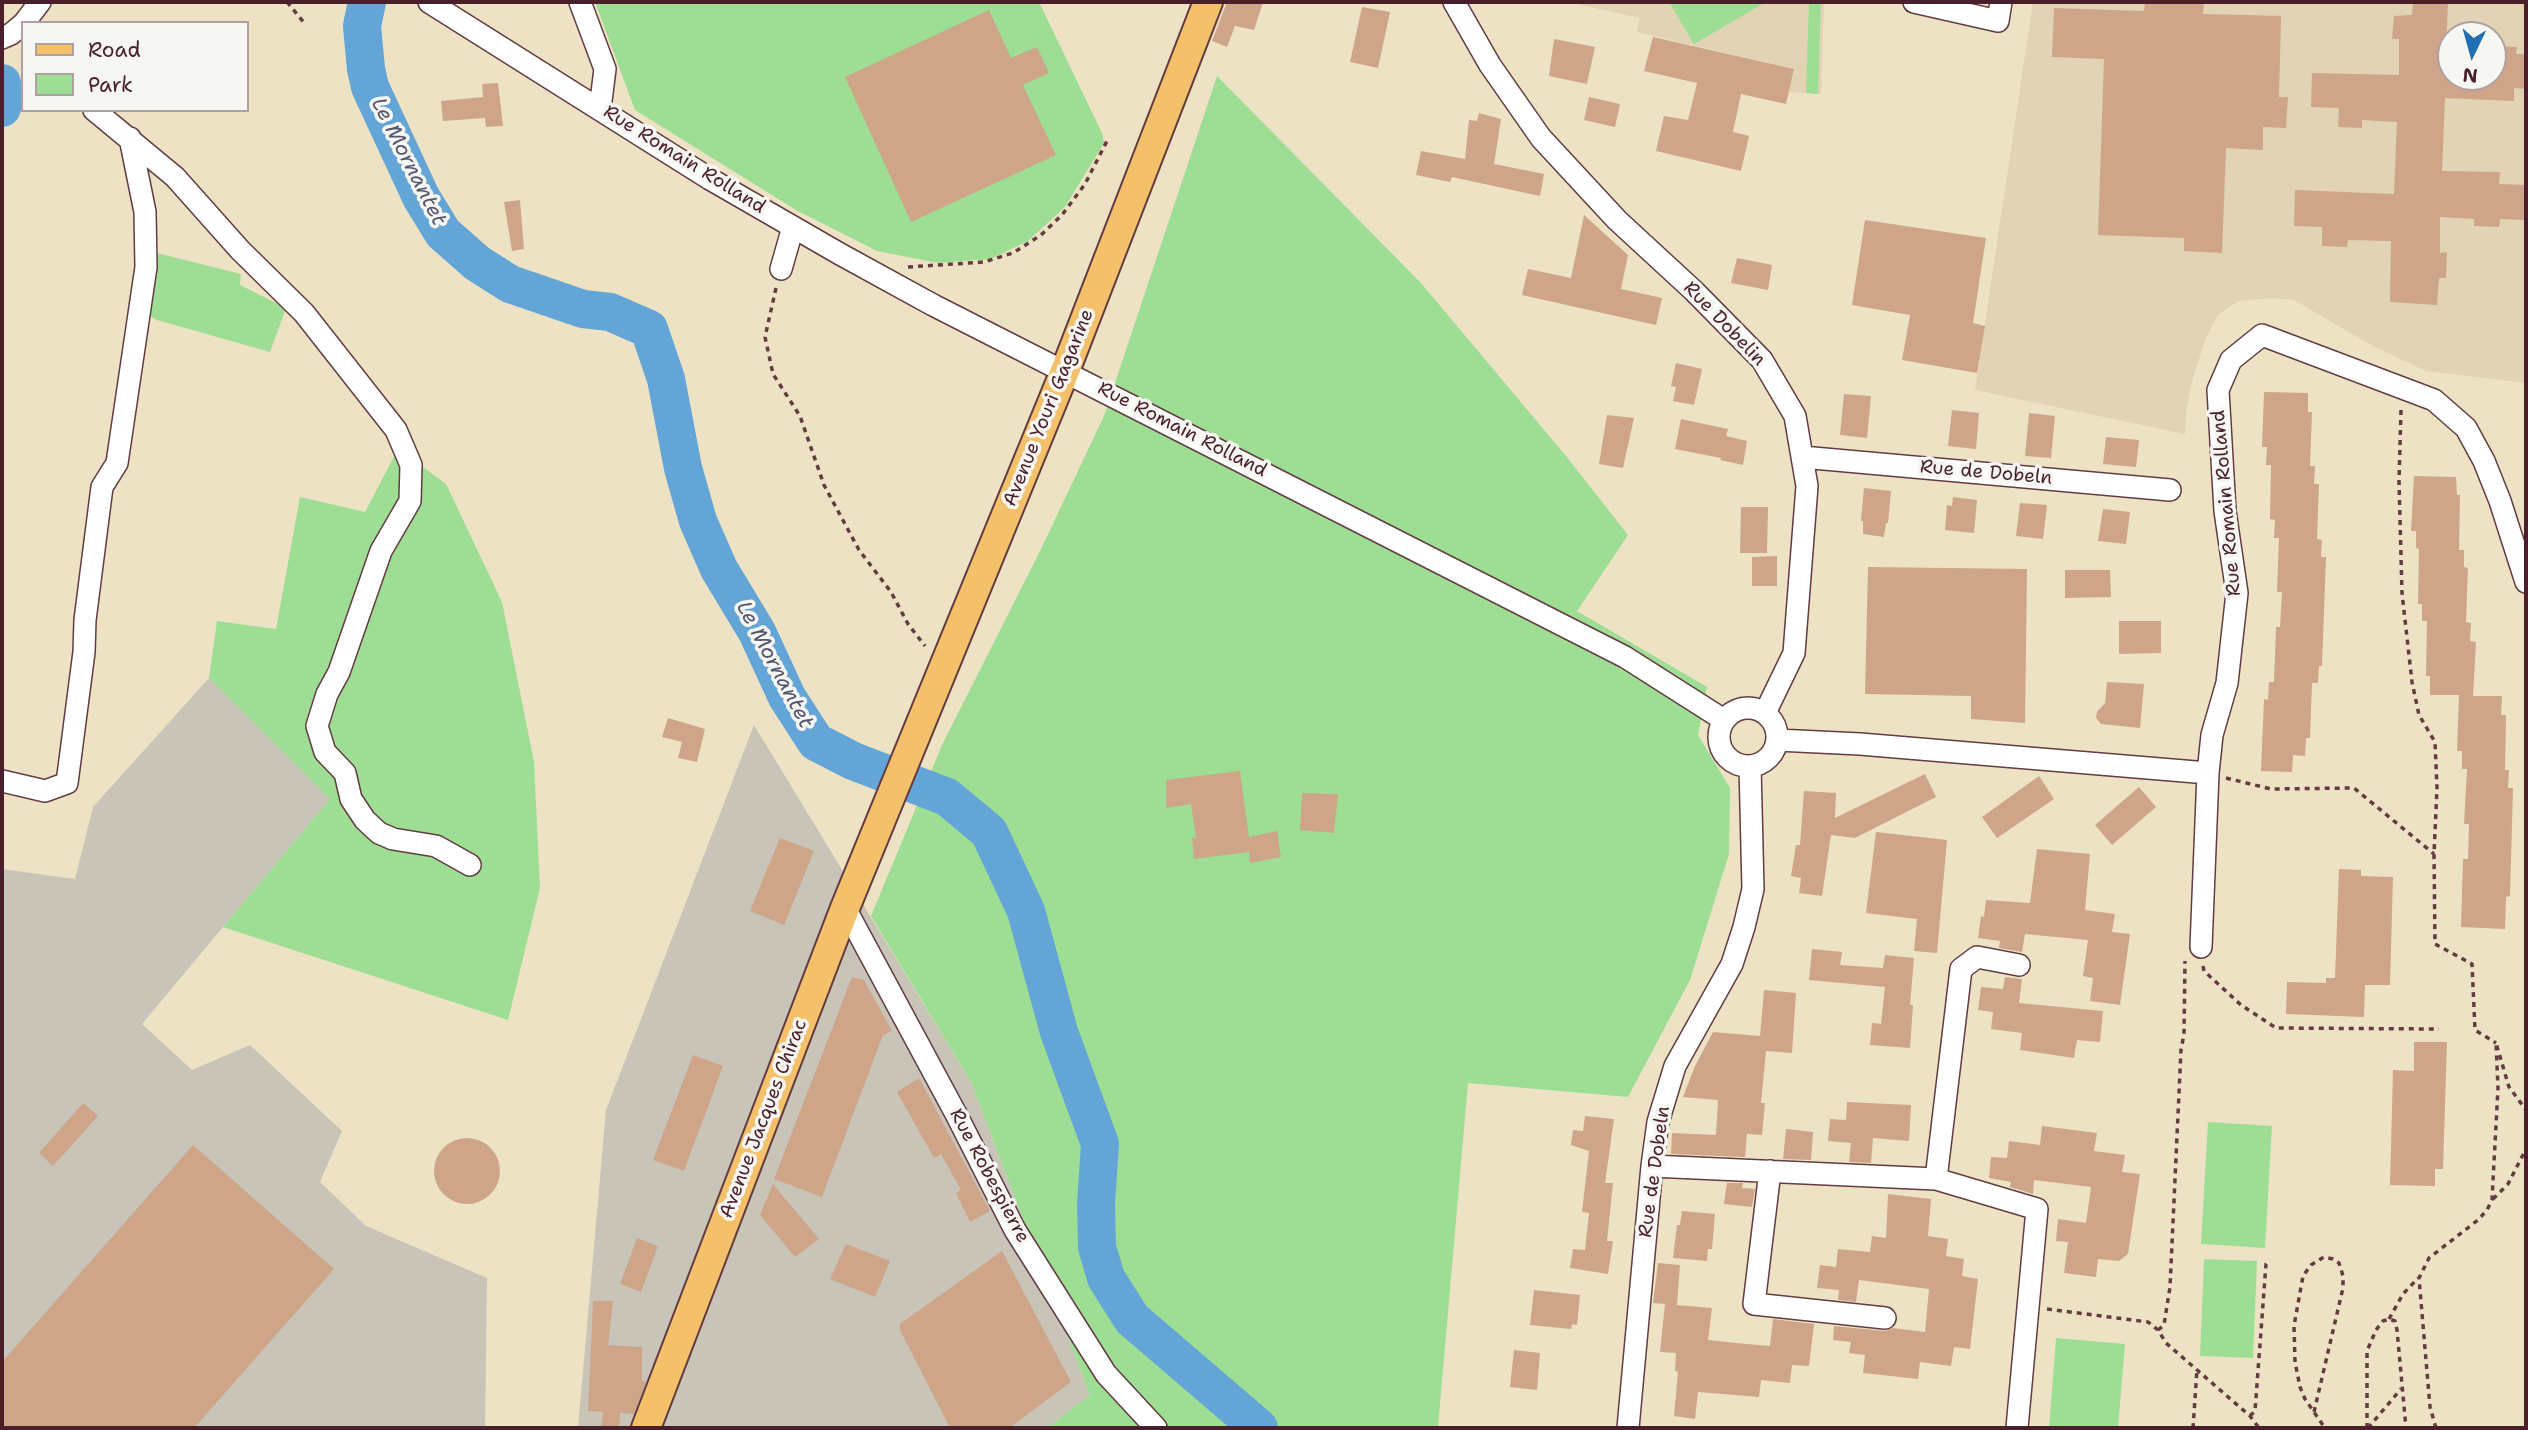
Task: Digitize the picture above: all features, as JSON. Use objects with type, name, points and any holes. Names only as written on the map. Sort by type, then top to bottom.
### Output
[{"type":"main road","name":"Avenue Youri Gagarine","points":[[884,811],[1065,371],[1208,2]]},
{"type":"main road","name":"Avenue Jacques Chirac","points":[[646,1428],[884,811]]},
{"type":"street","points":[[26,21],[40,2]]},
{"type":"street","points":[[580,2],[605,69],[600,108]]},
{"type":"street","name":"Rue Dobelin","points":[[1454,2],[1490,65],[1541,138],[1617,220],[1694,290],[1762,360],[1795,416],[1807,486],[1794,653],[1765,713]]},
{"type":"street","points":[[1914,2],[1998,20],[2001,2]]},
{"type":"street","name":"Rue Romain Rolland","points":[[441,6],[710,179],[868,269],[1625,657],[1724,720]]},
{"type":"street","points":[[2,38],[21,25]]},
{"type":"street","points":[[97,112],[175,177],[240,250],[304,313],[396,430],[411,465],[410,501],[381,551],[339,672],[327,694],[317,726],[325,752],[345,773],[351,799],[365,820],[379,833],[393,839],[436,846],[470,865]]},
{"type":"street","points":[[2,781],[45,791],[67,783],[102,487],[117,463],[146,267],[145,212],[130,138]]},
{"type":"street","points":[[780,269],[793,227]]},
{"type":"street","name":"Rue Romain Rolland","points":[[2207,773],[2212,735],[2227,683],[2237,593],[2225,511],[2218,390],[2231,360],[2262,335],[2434,400],[2466,428],[2496,491],[2526,582]]},
{"type":"street","name":"Rue de Dobeln","points":[[1802,457],[2170,489]]},
{"type":"street","points":[[1741,708],[1765,713],[1773,722],[1777,740],[1768,757],[1750,766],[1731,761],[1721,749],[1719,739],[1724,720],[1741,708]]},
{"type":"street","points":[[1777,740],[1860,744],[2207,773],[2201,939]]},
{"type":"street","name":"Rue de Dobeln","points":[[1628,1428],[1651,1166],[1658,1122],[1675,1066],[1732,964],[1744,927],[1753,889],[1750,766]]},
{"type":"street","name":"Rue Robespierre","points":[[845,908],[1015,1230],[1106,1374],[1156,1428]]},
{"type":"street","points":[[1936,1179],[1961,969],[1978,957],[2019,965]]},
{"type":"street","points":[[1651,1166],[1936,1179],[2037,1209],[2017,1428]]},
{"type":"street","points":[[1770,1171],[1754,1304],[1885,1318]]},
{"type":"path","points":[[287,2],[306,25]]},
{"type":"path","points":[[868,269],[984,262],[1013,253],[1041,235],[1062,215],[1085,184],[1108,139]]},
{"type":"path","points":[[780,269],[765,337],[773,374],[800,416],[824,485],[859,551],[891,592],[908,624],[941,673]]},
{"type":"path","points":[[2401,387],[2399,481],[2402,593],[2412,682],[2419,715],[2435,742],[2435,944],[2472,964],[2475,1030],[2496,1043],[2509,1087],[2526,1110]]},
{"type":"path","points":[[2207,773],[2272,789],[2354,789],[2434,854]]},
{"type":"path","points":[[2158,1330],[2164,1325],[2171,1287],[2181,1050],[2184,1034],[2185,945],[2201,939],[2204,971],[2241,1005],[2276,1027],[2439,1029]]},
{"type":"path","points":[[2492,1200],[2498,1088],[2496,1043]]},
{"type":"path","points":[[2389,1319],[2403,1294],[2419,1278],[2430,1258],[2478,1220],[2508,1184],[2526,1149]]},
{"type":"path","points":[[2314,1412],[2343,1288],[2342,1268],[2339,1263],[2324,1257],[2311,1265],[2303,1276],[2294,1326],[2297,1375],[2305,1399],[2325,1428]]},
{"type":"path","points":[[2250,1416],[2255,1411],[2266,1264],[2270,1260]]},
{"type":"path","points":[[2419,1278],[2430,1407],[2436,1428]]},
{"type":"path","points":[[2029,1307],[2148,1322],[2158,1330],[2166,1343],[2250,1416],[2259,1428]]},
{"type":"path","points":[[2367,1428],[2367,1351],[2376,1330],[2383,1321],[2389,1319],[2395,1321],[2397,1331],[2406,1428]]},
{"type":"path","points":[[2193,1428],[2197,1369]]},
{"type":"path","points":[[2367,1428],[2403,1387]]},
{"type":"shaded area","points":[[1568,2],[1824,2],[1821,94],[1789,92],[1794,69],[1637,32],[1640,18]]},
{"type":"shaded area","points":[[2033,2],[2526,2],[2526,383],[2426,371],[2373,346],[2294,300],[2272,298],[2238,301],[2218,315],[2205,340],[2191,385],[2185,434],[1975,390]]},
{"type":"shaded area","points":[[209,678],[330,799],[142,1024],[192,1070],[250,1045],[342,1131],[320,1182],[366,1226],[487,1278],[485,1428],[2,1428],[2,869],[75,879],[93,807]]},
{"type":"shaded area","points":[[754,725],[971,1082],[1090,1395],[1047,1428],[578,1428],[606,1110]]},
{"type":"green space","points":[[595,2],[1039,2],[1102,133],[1104,143],[1065,207],[1028,241],[991,259],[938,263],[877,251],[796,210],[635,110]]},
{"type":"green space","points":[[1669,2],[1766,2],[1694,44]]},
{"type":"green space","points":[[1809,2],[1821,2],[1818,94],[1806,93]]},
{"type":"green space","points":[[1217,76],[1421,283],[1566,456],[1628,535],[1577,611],[1707,687],[1698,735],[1730,788],[1729,854],[1690,980],[1628,1097],[1468,1083],[1438,1427],[1047,1428],[1090,1395],[971,1082],[871,916],[942,745],[1041,549],[1104,416]]},
{"type":"green space","points":[[153,252],[241,274],[240,285],[286,308],[270,352],[157,320],[148,315]]},
{"type":"green space","points":[[398,449],[446,484],[502,602],[534,762],[540,888],[508,1020],[223,927],[330,799],[209,678],[217,621],[276,629],[300,497],[365,512]]},
{"type":"green space","points":[[2208,1122],[2272,1126],[2265,1248],[2201,1244]]},
{"type":"green space","points":[[2204,1259],[2257,1261],[2253,1358],[2200,1356]]},
{"type":"green space","points":[[2056,1338],[2125,1344],[2118,1428],[2049,1428]]},
{"type":"building","points":[[1227,2],[1263,2],[1254,30],[1235,26],[1227,47],[1212,41]]},
{"type":"building","points":[[2145,2],[2204,2],[2203,14],[2281,16],[2279,97],[2288,97],[2286,128],[2263,127],[2263,150],[2226,148],[2222,253],[2184,251],[2184,238],[2098,235],[2104,59],[2052,57],[2054,8],[2144,11]]},
{"type":"building","points":[[2413,2],[2448,2],[2447,21],[2437,21],[2437,91],[2507,91],[2507,47],[2517,47],[2516,54],[2526,54],[2526,89],[2514,88],[2514,101],[2445,98],[2442,171],[2500,172],[2499,184],[2526,185],[2526,220],[2500,219],[2499,227],[2474,226],[2474,219],[2440,217],[2440,253],[2447,252],[2446,278],[2439,278],[2437,305],[2390,302],[2391,241],[2348,240],[2347,247],[2322,246],[2322,227],[2294,226],[2295,190],[2394,194],[2397,122],[2362,120],[2362,128],[2338,127],[2339,108],[2311,107],[2312,73],[2399,75],[2399,39],[2392,39],[2394,16],[2412,15]]},
{"type":"building","points":[[1362,7],[1390,12],[1378,68],[1350,62]]},
{"type":"building","points":[[989,10],[1011,58],[1037,47],[1049,73],[1023,85],[1056,155],[911,222],[845,77]]},
{"type":"building","points":[[1653,37],[1794,69],[1786,104],[1741,94],[1733,132],[1749,136],[1741,171],[1656,151],[1664,116],[1688,120],[1697,83],[1644,71]]},
{"type":"building","points":[[1554,39],[1595,47],[1587,84],[1549,76]]},
{"type":"building","points":[[498,83],[503,126],[486,127],[485,118],[443,121],[441,101],[483,97],[482,84]]},
{"type":"building","points":[[1589,97],[1620,104],[1615,127],[1584,120]]},
{"type":"building","points":[[1479,113],[1501,119],[1494,164],[1544,174],[1540,196],[1452,177],[1450,182],[1416,175],[1421,151],[1465,159],[1469,120],[1477,121]]},
{"type":"building","points":[[520,200],[524,249],[512,251],[504,202]]},
{"type":"building","points":[[1584,215],[1628,255],[1621,289],[1662,298],[1656,325],[1522,295],[1528,269],[1571,278]]},
{"type":"building","points":[[1865,220],[1986,238],[1973,323],[1985,326],[1977,373],[1902,360],[1910,315],[1852,305]]},
{"type":"building","points":[[1737,258],[1772,265],[1768,290],[1731,283]]},
{"type":"building","points":[[1676,363],[1702,369],[1694,405],[1673,401],[1676,387],[1671,386]]},
{"type":"building","points":[[2264,392],[2308,393],[2308,412],[2312,412],[2310,466],[2315,466],[2314,484],[2319,484],[2317,539],[2322,540],[2321,557],[2326,557],[2322,666],[2319,666],[2318,683],[2312,683],[2310,738],[2306,738],[2305,756],[2293,755],[2292,772],[2261,771],[2264,699],[2268,700],[2269,682],[2274,682],[2276,627],[2280,627],[2282,592],[2277,592],[2279,538],[2274,538],[2275,520],[2270,519],[2271,465],[2266,465],[2267,447],[2262,447]]},
{"type":"building","points":[[1844,394],[1871,396],[1867,438],[1840,435]]},
{"type":"building","points":[[1952,410],[1979,413],[1976,449],[1948,446]]},
{"type":"building","points":[[2029,413],[2055,416],[2051,458],[2025,456]]},
{"type":"building","points":[[1607,415],[1634,418],[1623,468],[1599,464]]},
{"type":"building","points":[[1681,419],[1728,429],[1726,436],[1747,441],[1743,465],[1675,449]]},
{"type":"building","points":[[2106,437],[2139,440],[2136,467],[2103,464]]},
{"type":"building","points":[[2414,476],[2456,477],[2457,495],[2460,495],[2459,550],[2464,550],[2464,567],[2468,568],[2466,622],[2471,623],[2470,641],[2476,642],[2473,696],[2502,696],[2501,715],[2506,715],[2505,770],[2509,770],[2508,788],[2513,788],[2510,896],[2506,897],[2505,929],[2461,927],[2463,859],[2468,859],[2469,824],[2464,824],[2467,769],[2462,769],[2462,751],[2457,751],[2459,695],[2430,695],[2430,676],[2426,676],[2427,621],[2422,621],[2422,604],[2418,604],[2419,549],[2416,548],[2416,531],[2411,531]]},
{"type":"building","points":[[1864,488],[1891,491],[1884,537],[1863,534],[1861,521]]},
{"type":"building","points":[[1953,497],[1977,500],[1974,533],[1945,530],[1947,505],[1952,506]]},
{"type":"building","points":[[2020,503],[2047,505],[2043,539],[2016,536]]},
{"type":"building","points":[[1741,507],[1768,507],[1767,553],[1740,553]]},
{"type":"building","points":[[2103,509],[2130,512],[2126,544],[2098,541]]},
{"type":"building","points":[[1777,556],[1777,586],[1752,586],[1752,557]]},
{"type":"building","points":[[1868,567],[2027,569],[2025,723],[1971,719],[1971,696],[1865,694]]},
{"type":"building","points":[[2065,570],[2110,570],[2111,597],[2065,598]]},
{"type":"building","points":[[2119,621],[2161,621],[2161,653],[2119,654]]},
{"type":"building","points":[[2107,682],[2144,684],[2140,728],[2101,724],[2096,718],[2097,712],[2105,703]]},
{"type":"building","points":[[668,718],[705,729],[697,762],[678,758],[682,742],[662,737]]},
{"type":"building","points":[[1240,771],[1249,837],[1277,831],[1281,857],[1250,863],[1249,852],[1194,859],[1192,838],[1196,838],[1191,804],[1166,808],[1166,780]]},
{"type":"building","points":[[1925,774],[1936,797],[1855,838],[1831,835],[1822,896],[1799,893],[1801,878],[1791,876],[1796,845],[1800,845],[1804,791],[1836,793],[1835,818]]},
{"type":"building","points":[[2039,776],[2054,799],[1997,838],[1982,817]]},
{"type":"building","points":[[2139,787],[2156,807],[2112,845],[2095,825]]},
{"type":"building","points":[[1302,793],[1338,794],[1334,833],[1300,830]]},
{"type":"building","points":[[1876,832],[1947,840],[1937,953],[1914,951],[1917,919],[1866,913]]},
{"type":"building","points":[[780,838],[814,851],[784,925],[750,911]]},
{"type":"building","points":[[2037,849],[2090,854],[2085,910],[2115,914],[2112,932],[2130,934],[2120,1005],[2090,1001],[2093,978],[2083,976],[2088,940],[2025,934],[2022,952],[1999,948],[2000,941],[1978,938],[1986,900],[2030,903]]},
{"type":"building","points":[[2339,869],[2361,870],[2361,876],[2393,877],[2390,985],[2365,985],[2364,1017],[2286,1014],[2287,982],[2326,983],[2326,978],[2335,978]]},
{"type":"building","points":[[1812,949],[1842,952],[1840,965],[1883,968],[1885,955],[1914,958],[1910,1048],[1870,1045],[1872,1023],[1881,1024],[1885,987],[1809,980]]},
{"type":"building","points":[[852,977],[864,980],[892,1031],[883,1035],[822,1197],[774,1179]]},
{"type":"building","points":[[2005,977],[2022,979],[2019,1003],[2103,1011],[2100,1042],[2077,1040],[2074,1058],[2020,1050],[2022,1033],[1991,1029],[1993,1012],[1978,1010],[1981,987],[2003,989]]},
{"type":"building","points":[[1764,990],[1796,993],[1792,1053],[1766,1051],[1761,1103],[1765,1103],[1762,1135],[1747,1134],[1745,1157],[1671,1154],[1672,1133],[1716,1135],[1718,1100],[1683,1097],[1713,1032],[1760,1036]]},
{"type":"building","points":[[2414,1042],[2447,1042],[2443,1169],[2435,1169],[2435,1186],[2390,1185],[2393,1070],[2414,1071]]},
{"type":"building","points":[[693,1055],[723,1066],[684,1171],[653,1160]]},
{"type":"building","points":[[919,1078],[990,1211],[970,1222],[956,1193],[961,1190],[941,1154],[934,1158],[897,1092]]},
{"type":"building","points":[[1847,1102],[1911,1105],[1909,1141],[1873,1138],[1871,1163],[1849,1162],[1851,1143],[1828,1141],[1830,1119],[1846,1120]]},
{"type":"building","points":[[83,1103],[98,1116],[53,1166],[39,1153]]},
{"type":"building","points":[[1585,1116],[1614,1119],[1605,1183],[1613,1183],[1607,1241],[1613,1241],[1608,1274],[1570,1268],[1573,1249],[1585,1250],[1589,1213],[1582,1212],[1589,1151],[1571,1145],[1573,1130],[1583,1131]]},
{"type":"building","points":[[2042,1126],[2097,1133],[2094,1151],[2125,1155],[2122,1172],[2140,1174],[2128,1254],[2119,1261],[2098,1259],[2096,1277],[2064,1273],[2068,1242],[2056,1241],[2058,1219],[2086,1223],[2091,1187],[2034,1180],[2033,1194],[2010,1187],[2011,1182],[1989,1178],[1991,1157],[2007,1158],[2009,1141],[2040,1145]]},
{"type":"building","points":[[1786,1129],[1813,1132],[1811,1160],[1783,1159]]},
{"type":"building","points":[[467,1138],[480,1141],[490,1148],[497,1158],[500,1171],[497,1184],[490,1194],[480,1201],[467,1204],[454,1201],[444,1194],[437,1184],[434,1171],[437,1158],[444,1148],[454,1141]]},
{"type":"building","points":[[193,1145],[334,1269],[194,1428],[2,1428],[2,1362]]},
{"type":"building","points":[[1727,1183],[1743,1183],[1742,1188],[1755,1189],[1752,1207],[1724,1204]]},
{"type":"building","points":[[773,1184],[819,1239],[795,1257],[760,1215]]},
{"type":"building","points":[[1888,1194],[1931,1199],[1928,1236],[1948,1239],[1946,1256],[1964,1259],[1962,1276],[1978,1279],[1970,1349],[1954,1347],[1951,1366],[1920,1362],[1918,1379],[1863,1373],[1865,1355],[1849,1353],[1851,1342],[1833,1340],[1834,1326],[1925,1332],[1929,1289],[1859,1280],[1856,1302],[1838,1300],[1839,1290],[1817,1288],[1820,1265],[1836,1267],[1838,1249],[1870,1252],[1872,1236],[1886,1238]]},
{"type":"building","points":[[1682,1211],[1715,1214],[1712,1249],[1708,1249],[1707,1261],[1673,1258],[1677,1225],[1680,1225]]},
{"type":"building","points":[[637,1238],[658,1246],[641,1292],[620,1284]]},
{"type":"building","points":[[846,1244],[890,1261],[875,1297],[830,1279]]},
{"type":"building","points":[[1002,1251],[1071,1382],[1009,1428],[950,1428],[900,1330],[900,1324]]},
{"type":"building","points":[[1658,1263],[1680,1265],[1677,1305],[1653,1303]]},
{"type":"building","points":[[1534,1290],[1580,1295],[1577,1325],[1572,1324],[1571,1329],[1530,1325]]},
{"type":"building","points":[[593,1301],[613,1301],[608,1345],[642,1347],[642,1381],[646,1382],[634,1414],[620,1413],[619,1428],[601,1428],[603,1412],[588,1411]]},
{"type":"building","points":[[1665,1304],[1712,1308],[1708,1340],[1770,1346],[1773,1319],[1814,1324],[1809,1366],[1792,1365],[1790,1383],[1761,1380],[1759,1397],[1698,1392],[1695,1419],[1674,1416],[1678,1372],[1675,1371],[1676,1353],[1660,1352]]},
{"type":"building","points":[[1514,1350],[1540,1353],[1537,1390],[1510,1387]]},
{"type":"waterway","name":"Le Mornantet","points":[[367,2],[362,26],[370,87],[421,197],[443,233],[477,263],[510,284],[583,309],[610,312],[649,329],[666,379],[683,468],[698,521],[719,569],[757,632],[787,697],[816,742],[853,761],[947,797],[989,832],[1026,911],[1059,1032],[1100,1144],[1096,1204],[1097,1247],[1106,1278],[1132,1319],[1259,1428]]},
{"type":"waterway","points":[[2,83],[2,108]]}]
